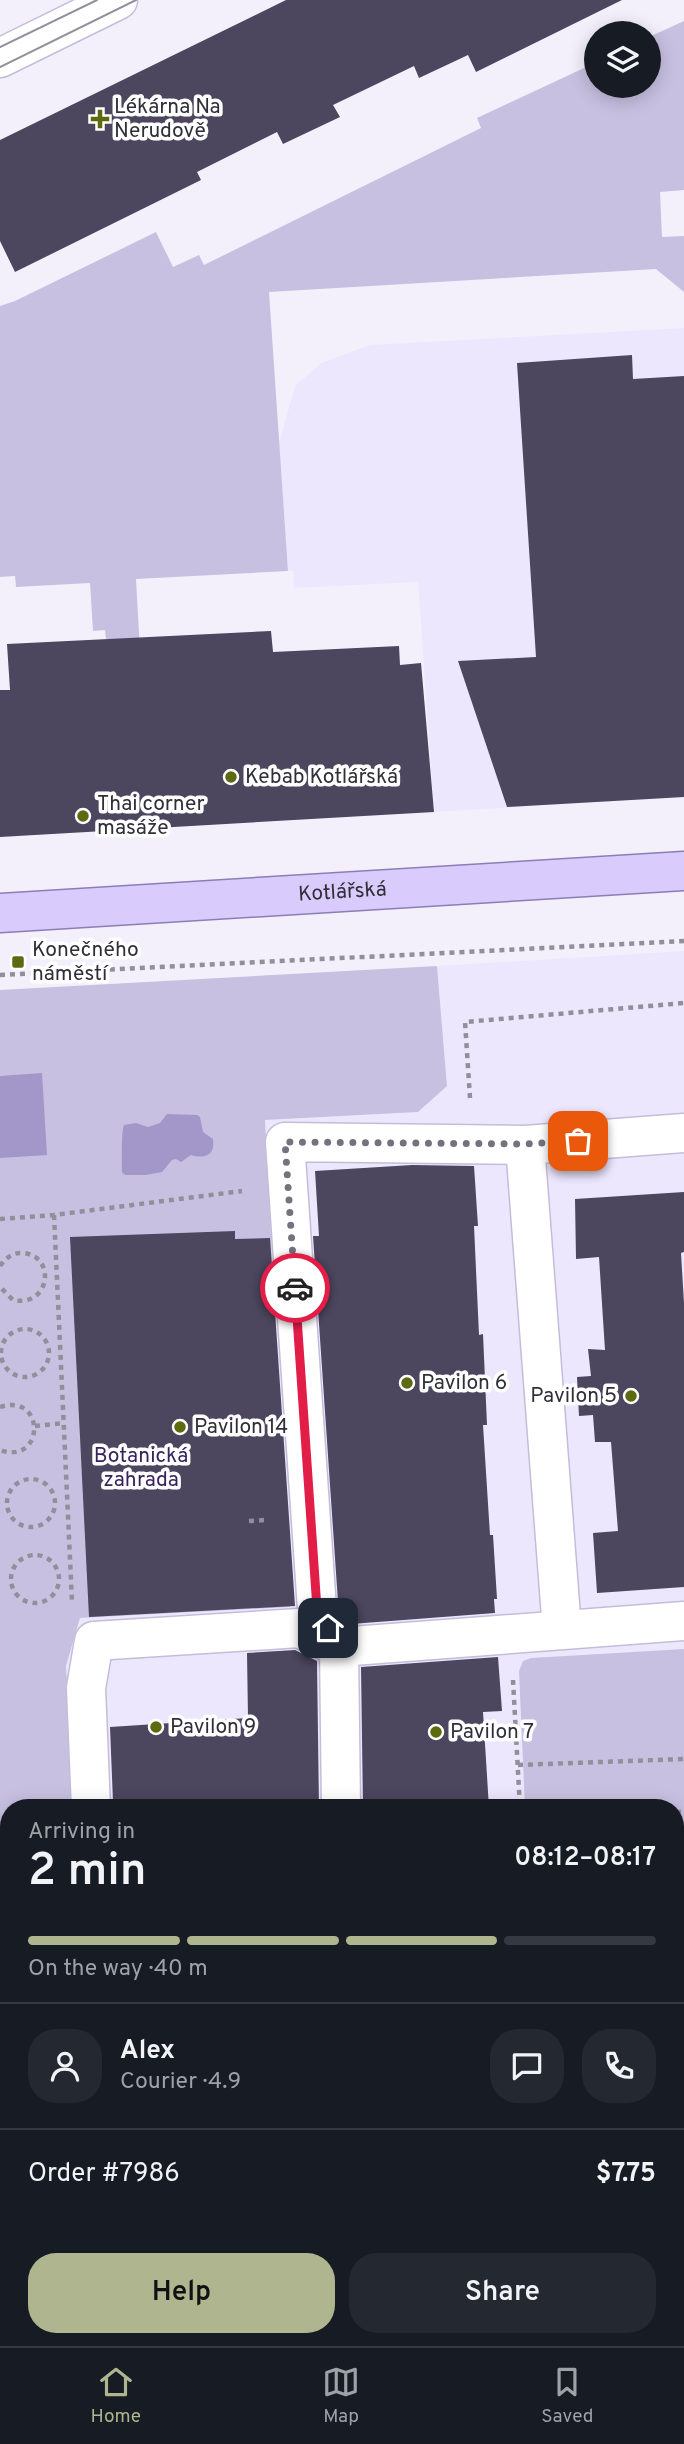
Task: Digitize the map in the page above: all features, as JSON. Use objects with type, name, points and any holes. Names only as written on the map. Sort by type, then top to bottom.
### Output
[{"type":"main road","name":"Kotlářská","points":[[0,913],[684,871]]},
{"type":"street","points":[[0,58],[118,0]]},
{"type":"street","points":[[341,1799],[339,1647],[317,1609],[285,1142],[525,1144],[684,1133]]},
{"type":"street","points":[[525,1144],[562,1630]]},
{"type":"street","points":[[91,1799],[86,1688],[94,1641],[299,1628],[339,1647],[684,1621]]},
{"type":"path","points":[[0,975],[684,941]]},
{"type":"path","points":[[473,1144],[464,1022],[684,1003]]},
{"type":"path","points":[[0,1219],[54,1215],[247,1190]]},
{"type":"path","points":[[54,1215],[73,1623],[94,1641]]},
{"type":"path","points":[[0,1266],[8,1256],[15,1253],[32,1255],[38,1259],[45,1274],[42,1290],[29,1300],[13,1300],[0,1287]]},
{"type":"path","points":[[45,1274],[57,1273]]},
{"type":"path","points":[[27,1329],[42,1336],[49,1350],[45,1367],[32,1377],[10,1372],[2,1359],[6,1338],[19,1330],[27,1329]]},
{"type":"path","points":[[49,1350],[60,1350]]},
{"type":"path","points":[[0,1407],[12,1404],[20,1407],[32,1418],[34,1426],[31,1442],[25,1448],[9,1453],[0,1450]]},
{"type":"path","points":[[34,1426],[64,1423]]},
{"type":"path","points":[[33,1479],[48,1486],[55,1501],[54,1509],[46,1522],[30,1527],[16,1522],[10,1516],[6,1502],[8,1494],[18,1483],[33,1479]]},
{"type":"path","points":[[55,1501],[67,1500]]},
{"type":"path","points":[[29,1556],[45,1557],[51,1562],[58,1577],[58,1585],[49,1599],[34,1603],[26,1602],[14,1592],[10,1578],[16,1564],[29,1556]]},
{"type":"path","points":[[58,1577],[70,1576]]},
{"type":"path","points":[[510,1634],[520,1799]]},
{"type":"path","points":[[518,1765],[684,1759]]},
{"type":"shaded area","points":[[684,328],[684,797],[434,812],[418,582],[294,588],[293,571],[288,571],[279,443],[295,386],[321,363],[370,345]]},
{"type":"shaded area","points":[[684,951],[684,1799],[75,1799],[66,1666],[80,1618],[290,1607],[265,1120],[417,1112],[447,1086],[437,966]]},
{"type":"shaded area","points":[[42,1073],[47,1155],[0,1158],[0,1076]]},
{"type":"shaded area","points":[[167,1114],[200,1117],[203,1132],[213,1139],[211,1153],[201,1157],[191,1155],[181,1162],[172,1160],[162,1172],[125,1175],[122,1172],[124,1125],[136,1123],[148,1127],[160,1123]]},
{"type":"green space","points":[[684,21],[684,190],[660,192],[662,237],[684,236],[684,292],[656,269],[269,292],[288,571],[136,579],[141,669],[117,669],[114,639],[106,639],[105,630],[93,631],[90,583],[16,587],[15,576],[0,577],[0,306],[156,232],[173,267],[199,255],[204,265],[481,128],[477,118],[584,68],[584,98],[661,98],[661,32]]},
{"type":"green space","name":"Botanická zahrada","points":[[437,966],[447,1086],[418,1112],[265,1120],[290,1607],[80,1618],[66,1666],[75,1799],[0,1799],[0,990]]},
{"type":"green space","points":[[684,1649],[684,1799],[525,1799],[519,1671],[523,1661],[531,1658]]},
{"type":"building","points":[[286,0],[622,0],[476,72],[468,55],[419,78],[414,66],[333,105],[340,117],[283,144],[277,132],[197,172],[201,180],[15,272],[0,241],[0,140]]},
{"type":"building","points":[[632,355],[633,379],[684,376],[684,797],[507,807],[458,661],[536,657],[517,363]]},
{"type":"building","points":[[271,631],[273,652],[399,646],[400,665],[421,663],[434,812],[0,837],[0,690],[10,690],[7,644]]},
{"type":"building","name":"Pavilon 6","points":[[412,1165],[474,1166],[478,1226],[474,1226],[479,1335],[483,1334],[487,1425],[483,1425],[497,1599],[494,1599],[495,1613],[351,1624],[338,1602],[313,1236],[319,1236],[315,1171]]},
{"type":"building","name":"Pavilon 5","points":[[684,1192],[684,1252],[681,1253],[684,1303],[684,1587],[597,1593],[593,1533],[618,1531],[611,1442],[595,1442],[593,1415],[579,1416],[577,1377],[591,1376],[588,1349],[605,1350],[599,1257],[576,1259],[575,1199]]},
{"type":"building","name":"Pavilon 14","points":[[235,1231],[235,1239],[270,1238],[295,1606],[89,1617],[70,1237]]},
{"type":"building","name":"Pavilon 9","points":[[295,1650],[317,1661],[319,1799],[113,1799],[110,1727],[248,1718],[247,1653]]},
{"type":"building","name":"Pavilon 7","points":[[498,1657],[502,1711],[483,1712],[488,1799],[363,1799],[361,1667]]},
{"type":"tram line","points":[[0,47],[97,0]]},
{"type":"tram line","points":[[0,67],[136,0]]},
{"type":"way so far","points":[[295,1288],[285,1142],[525,1144],[578,1141]]},
{"type":"place","name":"Lékárna Na Nerudově","points":[[100,119]]},
{"type":"place","name":"Kebab Kotlářská","points":[[231,777]]},
{"type":"place","name":"Thai corner masáže","points":[[83,816]]},
{"type":"place","name":"Konečného náměstí","points":[[18,962]]},
{"type":"place","name":"Pavilon 6","points":[[407,1383]]},
{"type":"place","name":"Pavilon 5","points":[[631,1396]]},
{"type":"place","name":"Pavilon 14","points":[[180,1427]]},
{"type":"place","name":"Pavilon 9","points":[[156,1727]]},
{"type":"place","name":"Pavilon 7","points":[[436,1732]]},
{"type":"route","points":[[295,1288],[317,1609],[328,1628]]}]
